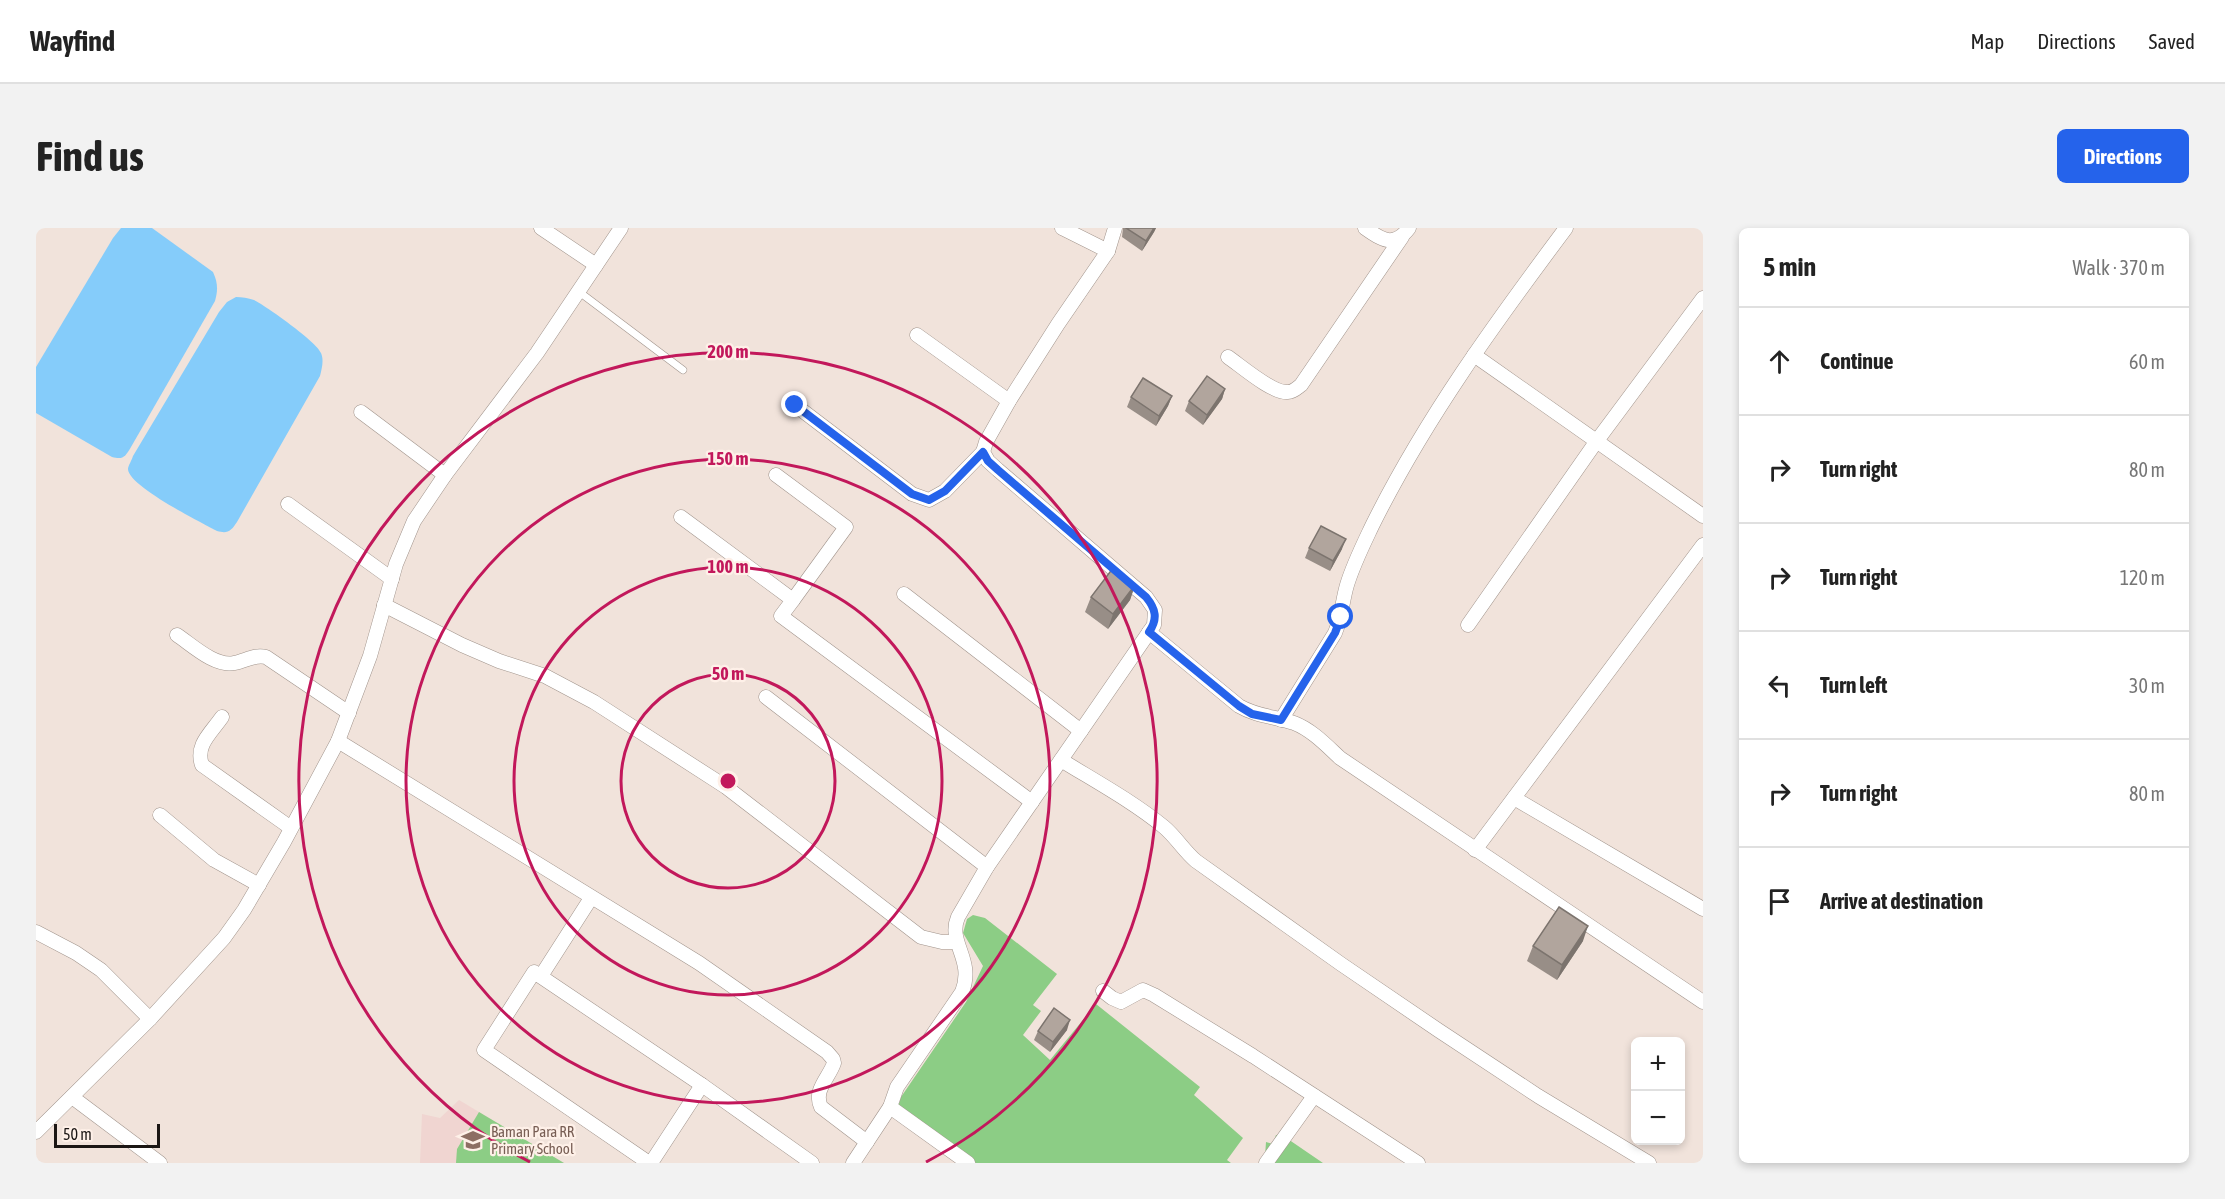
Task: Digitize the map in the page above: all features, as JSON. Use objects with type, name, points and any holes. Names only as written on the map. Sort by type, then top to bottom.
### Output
[{"type":"street","points":[[542,228],[596,265]]},
{"type":"street","points":[[36,1132],[150,1019],[224,938],[259,885],[338,741],[370,656],[392,579],[414,521],[445,475],[537,353],[621,228]]},
{"type":"street","points":[[1062,228],[1108,251]]},
{"type":"street","points":[[795,405],[912,494],[929,500],[945,491],[983,452],[986,442],[1009,401],[1108,251],[1115,228]]},
{"type":"street","points":[[1365,228],[1382,239],[1393,240],[1406,232]]},
{"type":"street","points":[[1281,720],[1335,633],[1341,617],[1347,585],[1372,526],[1421,434],[1474,355],[1566,228]]},
{"type":"street","points":[[1228,357],[1276,390],[1286,393],[1294,390],[1301,385],[1406,232]]},
{"type":"street","points":[[1468,625],[1596,442],[1703,298]]},
{"type":"street","points":[[917,335],[1009,401]]},
{"type":"street","points":[[1474,355],[1703,516]]},
{"type":"street","points":[[361,412],[445,475]]},
{"type":"street","points":[[853,1163],[890,1107],[897,1087],[957,999],[965,983],[966,963],[957,942],[956,923],[987,867],[1154,625],[1156,616],[1155,610],[1146,597],[998,470],[988,461],[983,452]]},
{"type":"street","points":[[776,475],[846,527],[781,616],[1032,802]]},
{"type":"street","points":[[288,504],[392,579]]},
{"type":"street","points":[[681,517],[793,600]]},
{"type":"street","points":[[1475,850],[1703,544]]},
{"type":"street","points":[[904,594],[1081,731]]},
{"type":"street","points":[[384,605],[462,645],[499,661],[545,676],[594,702],[726,787],[921,937],[942,942],[957,942]]},
{"type":"street","points":[[1149,632],[1239,706],[1252,714],[1293,723],[1309,731],[1340,758],[1703,1002]]},
{"type":"street","points":[[177,635],[217,661],[226,664],[258,655],[266,657],[348,712]]},
{"type":"street","points":[[766,697],[987,867]]},
{"type":"street","points":[[222,717],[200,748],[199,756],[202,765],[291,828]]},
{"type":"street","points":[[338,741],[699,963],[826,1052],[834,1063],[819,1090],[821,1107],[867,1142]]},
{"type":"street","points":[[1061,760],[1147,814],[1166,829],[1196,861],[1341,964],[1538,1096],[1649,1163]]},
{"type":"street","points":[[1514,798],[1703,909]]},
{"type":"street","points":[[160,816],[214,860],[259,885]]},
{"type":"street","points":[[541,976],[591,898]]},
{"type":"street","points":[[36,932],[76,953],[101,970],[150,1019]]},
{"type":"street","points":[[702,1085],[650,1163],[484,1050],[534,972],[702,1085],[812,1163]]},
{"type":"street","points":[[1103,991],[1121,1002],[1143,990],[1154,995],[1418,1163]]},
{"type":"street","points":[[1266,1163],[1314,1096]]},
{"type":"street","points":[[72,1097],[160,1163]]},
{"type":"street","points":[[890,1107],[968,1163]]},
{"type":"lane","points":[[578,291],[683,370]]},
{"type":"shaded area","name":"Baman Para RR Primary School","points":[[459,1100],[564,1163],[420,1163],[422,1114],[440,1118]]},
{"type":"green space","points":[[973,915],[985,918],[1057,974],[1033,1005],[1041,1011],[1023,1035],[1050,1060],[1096,1004],[1200,1087],[1194,1095],[1243,1138],[1227,1160],[1231,1163],[976,1163],[898,1107],[901,1097],[966,1002],[983,966],[963,933],[967,919]]},
{"type":"green space","points":[[479,1112],[564,1163],[456,1163],[457,1149]]},
{"type":"green space","points":[[1276,1135],[1282,1135],[1323,1163],[1260,1163],[1265,1156],[1266,1142],[1273,1144]]},
{"type":"water","points":[[121,228],[152,228],[213,272],[217,290],[215,301],[131,447],[125,455],[119,458],[112,457],[36,413],[36,367]]},
{"type":"water","points":[[236,297],[254,300],[291,325],[311,341],[321,353],[323,361],[320,376],[237,522],[231,530],[224,532],[217,531],[152,494],[131,476],[128,469],[133,456],[219,312],[227,302]]},
{"type":"building","points":[[1126,228],[1154,228],[1146,241]]},
{"type":"building","points":[[1207,376],[1225,389],[1207,415],[1189,401]]},
{"type":"building","points":[[1143,378],[1172,396],[1159,416],[1131,397]]},
{"type":"building","points":[[1321,526],[1346,539],[1333,561],[1309,548]]},
{"type":"building","points":[[1113,568],[1135,585],[1113,614],[1091,597]]},
{"type":"building","points":[[1559,907],[1588,926],[1562,965],[1533,946]]},
{"type":"building","points":[[1054,1008],[1070,1020],[1053,1042],[1038,1031]]},
{"type":"place","name":"Baman Para RR Primary School","points":[[473,1140]]},
{"type":"route","points":[[795,405],[912,494],[929,500],[945,491],[983,452],[988,461],[998,470],[1146,597],[1155,610],[1156,616],[1149,632],[1239,706],[1252,714],[1281,720],[1335,633],[1341,617]]}]
